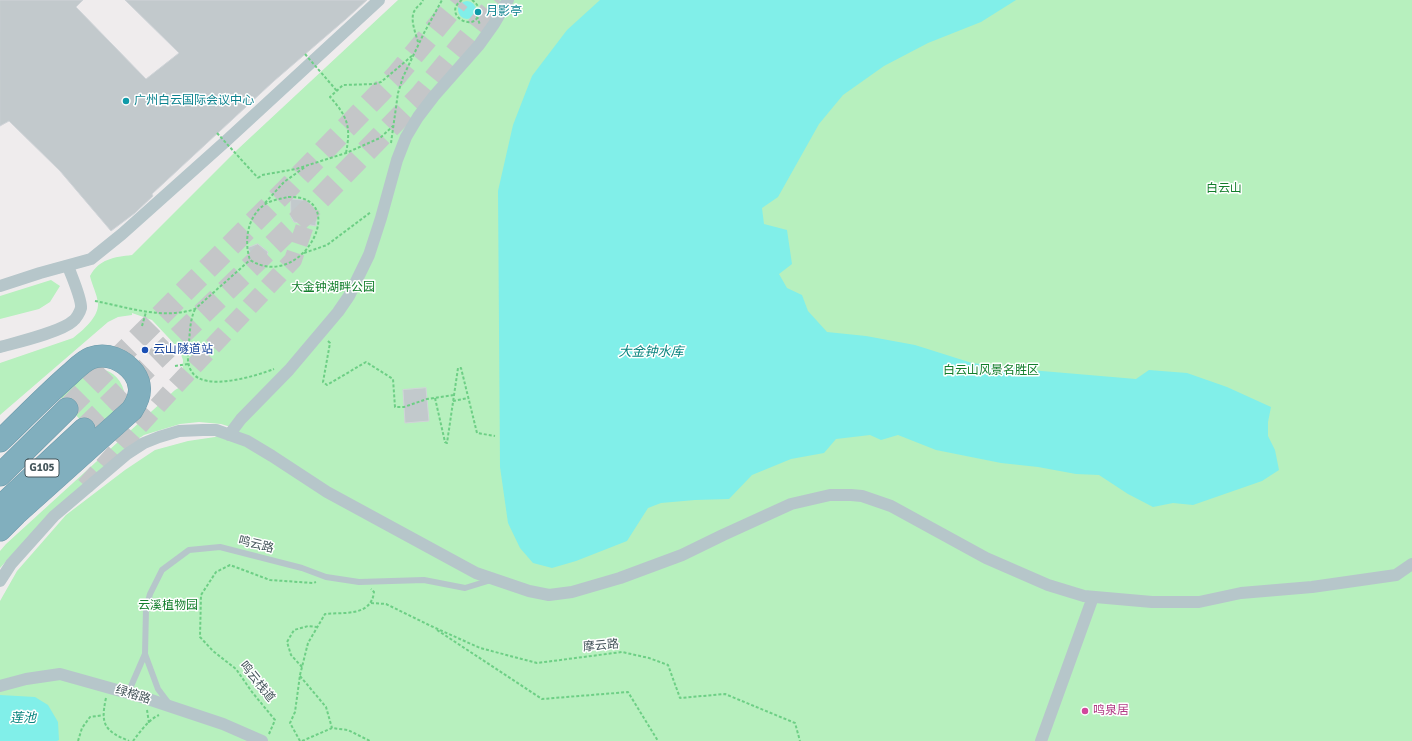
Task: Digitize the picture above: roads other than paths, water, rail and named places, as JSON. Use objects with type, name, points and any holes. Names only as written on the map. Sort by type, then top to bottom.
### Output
[{"type":"highway","points":[[0,441],[51,391],[90,358],[107,355],[120,360],[134,373],[139,382],[140,394],[138,401],[132,410],[0,530]]},
{"type":"highway","name":"G105","points":[[0,475],[67,410]]},
{"type":"highway","name":"G105","points":[[0,507],[84,429]]},
{"type":"street","points":[[0,286],[91,259],[122,234],[226,141],[379,0]]},
{"type":"street","points":[[229,435],[241,419],[289,370],[338,312],[349,296],[369,255],[397,160],[406,138],[434,96],[479,45],[494,24],[508,0]]},
{"type":"street","points":[[0,347],[56,330],[75,320],[81,308],[68,266]]},
{"type":"street","points":[[0,581],[11,564],[54,516],[127,454],[144,442],[159,436],[179,431],[216,430],[248,441],[327,492],[476,573],[529,592],[549,596],[572,592],[620,578],[682,555],[791,504],[830,495],[862,496],[891,506],[986,558],[1048,585],[1084,596],[1152,602],[1199,602],[1241,593],[1312,587],[1396,575],[1412,564]]},
{"type":"street","points":[[1041,741],[1093,597]]},
{"type":"street","name":"绿榕路","points":[[0,686],[26,679],[60,674],[128,693],[266,737]]},
{"type":"lane","name":"鸣云路","points":[[172,708],[158,689],[145,654],[146,608],[150,594],[162,570],[189,550],[220,547],[302,568],[326,578],[359,582],[424,580],[465,588],[495,579]]},
{"type":"lane","points":[[128,693],[145,654]]},
{"type":"water","name":"大金钟水库","points":[[600,0],[1016,0],[981,22],[928,43],[884,66],[843,95],[819,124],[778,197],[762,208],[764,224],[787,230],[792,264],[779,274],[787,288],[802,295],[808,311],[827,332],[866,336],[915,345],[972,363],[1030,370],[1136,379],[1149,370],[1187,373],[1227,387],[1271,407],[1268,422],[1268,436],[1275,450],[1279,470],[1262,481],[1193,505],[1173,503],[1153,507],[1128,494],[1099,475],[1076,474],[1038,467],[1001,463],[936,450],[898,435],[881,440],[870,435],[836,439],[824,453],[791,459],[752,475],[729,499],[661,503],[648,508],[627,541],[576,561],[552,568],[533,563],[520,548],[508,523],[500,467],[498,191],[513,125],[532,76],[567,30]]},
{"type":"water","points":[[467,1],[473,4],[476,10],[473,16],[467,19],[461,16],[458,10],[461,4]]},
{"type":"water","name":"莲池","points":[[0,695],[35,697],[48,705],[58,722],[59,740],[0,741]]},
{"type":"tunnel","points":[[67,409],[287,189],[396,76],[459,0]]},
{"type":"tunnel","points":[[84,429],[311,208],[420,96],[499,0]]},
{"type":"tunnel","points":[[85,486],[293,260],[311,208]]},
{"type":"place","name":"月影亭","points":[[478,12]]},
{"type":"place","name":"广州白云国际会议中心","points":[[126,101]]},
{"type":"place","name":"云山隧道站","points":[[145,350]]},
{"type":"place","name":"鸣泉居","points":[[1085,711]]},
{"type":"park label","name":"白云山","points":[[1224,189]]},
{"type":"park label","name":"大金钟湖畔公园","points":[[333,288]]},
{"type":"park label","name":"白云山风景名胜区","points":[[991,371]]},
{"type":"park label","name":"云溪植物园","points":[[168,606]]}]
